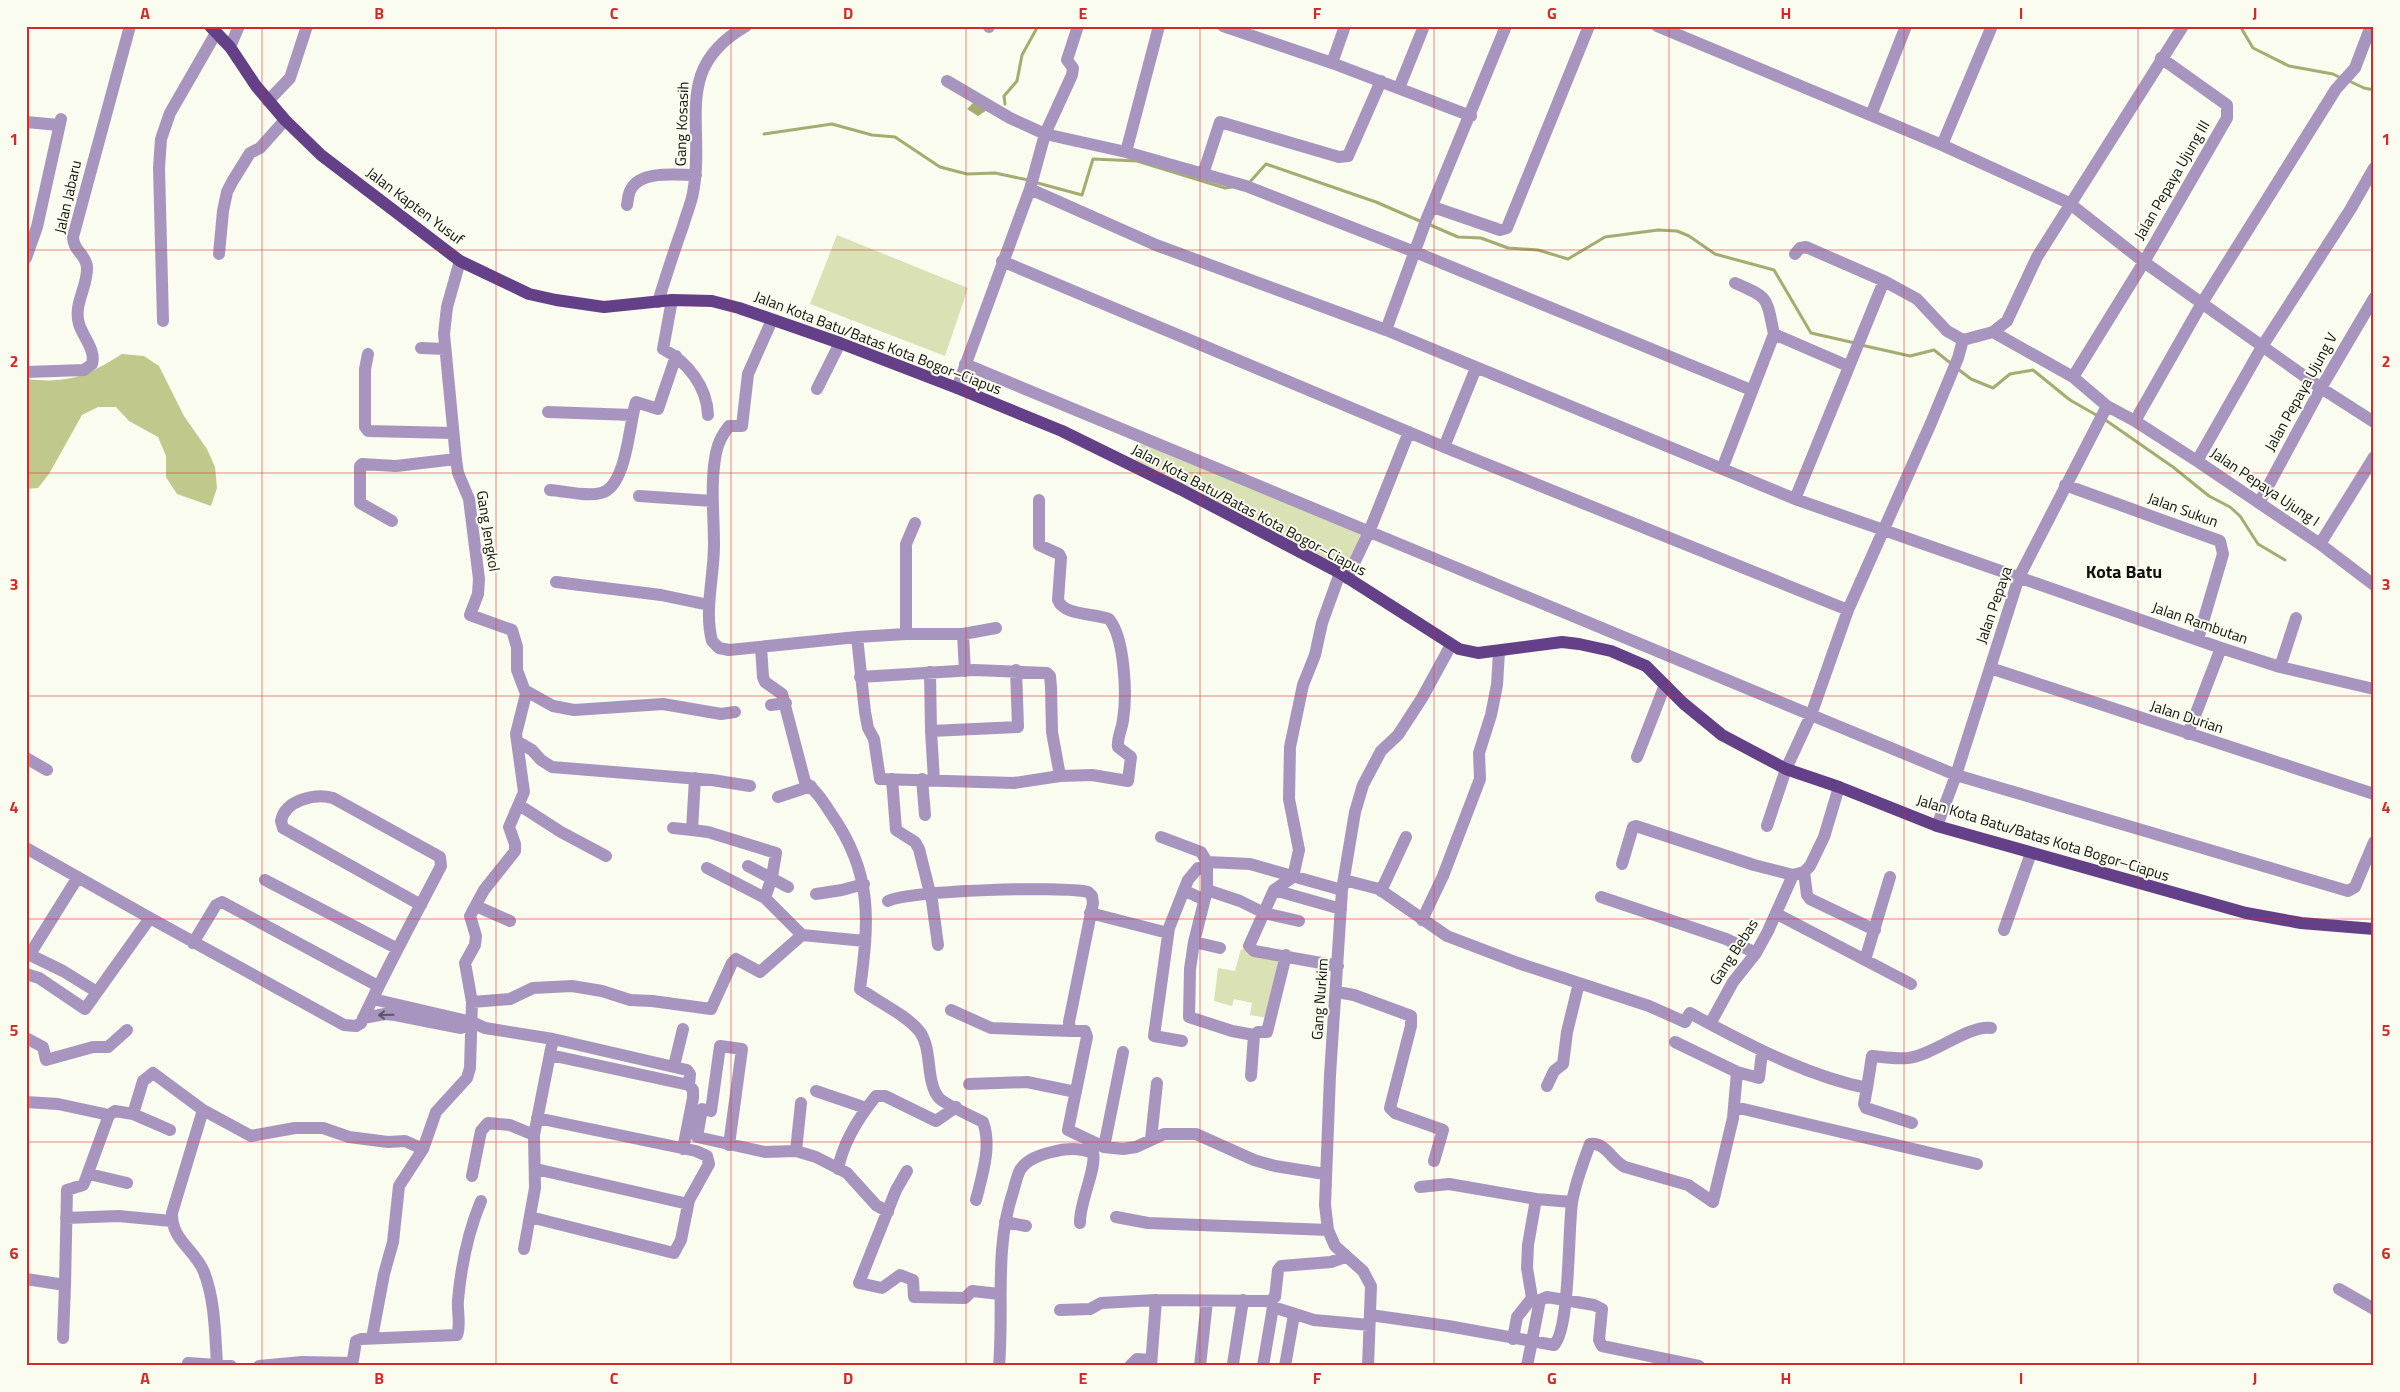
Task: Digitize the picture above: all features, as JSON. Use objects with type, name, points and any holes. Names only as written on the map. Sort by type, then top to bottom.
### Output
[{"type":"main road","name":"Jalan Kapten Yusuf","points":[[213,29],[230,47],[268,101],[284,120],[321,155],[460,261],[529,294],[556,300],[604,307],[658,302]]},
{"type":"main road","name":"Jalan Kota Batu/Batas Kota Bogor–Ciapus","points":[[658,302],[672,300],[712,301],[772,320],[840,343],[1062,431],[1180,489],[1344,576],[1451,645],[1472,652],[1498,652],[1534,644],[1562,642],[1592,646],[1612,652],[1646,666],[1665,686],[1722,734],[1786,769],[1839,787],[1937,826],[2246,913],[2301,923],[2374,929]]},
{"type":"street","name":"Jalan Jabaru","points":[[26,372],[84,370],[92,364],[93,354],[81,330],[77,312],[87,268],[84,259],[74,246],[74,237],[130,26]]},
{"type":"street","points":[[230,47],[240,26]]},
{"type":"street","points":[[268,101],[290,78],[307,26]]},
{"type":"street","name":"Gang Kosasih","points":[[658,302],[693,195],[696,175],[698,81],[706,61],[729,30],[746,26]]},
{"type":"street","points":[[956,388],[1032,183],[1045,134],[1072,75],[1073,68],[1067,60],[1078,26]]},
{"type":"street","points":[[1126,152],[1159,26]]},
{"type":"street","points":[[1222,26],[1332,63],[1471,116]]},
{"type":"street","points":[[1332,63],[1345,26]]},
{"type":"street","points":[[1399,88],[1424,26]]},
{"type":"street","points":[[1386,330],[1422,230],[1471,116],[1506,26]]},
{"type":"street","points":[[1430,212],[1500,230],[1507,228],[1589,26]]},
{"type":"street","points":[[1657,26],[1680,30],[2069,203],[2144,262],[2321,388],[2374,422]]},
{"type":"street","points":[[1871,115],[1905,26]]},
{"type":"street","points":[[1942,145],[1992,26]]},
{"type":"street","points":[[1795,254],[1800,248],[1806,248],[1884,281],[1917,299],[1946,331],[1963,340],[1993,332],[2010,317],[2037,257],[2069,203],[2183,26]]},
{"type":"street","points":[[2135,421],[2202,303],[2336,89],[2355,68],[2372,26]]},
{"type":"street","points":[[163,321],[159,168],[161,139],[170,113],[213,29]]},
{"type":"street","name":"Jalan Pepaya Ujung III","points":[[2073,377],[2144,262],[2228,115],[2227,105],[2161,58]]},
{"type":"street","points":[[947,81],[1010,118],[1045,134],[1126,152],[1246,186],[1414,252],[1751,390]]},
{"type":"street","points":[[1203,174],[1220,122],[1339,157],[1348,156],[1381,81]]},
{"type":"street","points":[[219,254],[227,192],[250,153],[260,148],[284,120]]},
{"type":"street","points":[[26,122],[60,122],[37,227],[26,258]]},
{"type":"street","points":[[2196,461],[2263,345],[2350,210],[2374,168]]},
{"type":"street","points":[[627,205],[630,190],[636,183],[645,178],[696,175]]},
{"type":"street","name":"Jalan Rambutan","points":[[1032,183],[1156,245],[1386,330],[1795,499],[2221,648],[2280,667],[2374,689]]},
{"type":"street","name":"Gang Jengkol","points":[[460,261],[444,325],[456,459],[458,473],[469,499],[479,579],[478,594],[470,615],[512,630],[517,647],[517,670],[526,691]]},
{"type":"street","points":[[1002,261],[1444,447],[1848,610]]},
{"type":"street","points":[[1795,499],[1884,281]]},
{"type":"street","points":[[1722,469],[1774,334],[1768,305],[1764,297],[1735,283]]},
{"type":"street","name":"Jalan Pepaya Ujung V","points":[[2258,503],[2321,388],[2374,298]]},
{"type":"street","points":[[672,300],[663,350],[676,356],[697,379],[706,398],[708,416]]},
{"type":"street","points":[[772,320],[748,374],[742,426],[729,426],[719,440],[713,474],[712,501],[714,546],[709,605],[712,641],[719,648],[729,650],[857,637],[906,634],[963,634],[996,628]]},
{"type":"street","name":"Jalan Pepaya Ujung I","points":[[1993,332],[2073,377],[2105,409],[2135,421],[2320,544],[2374,585]]},
{"type":"street","points":[[1774,334],[1848,366]]},
{"type":"street","points":[[1767,826],[1786,769],[1811,715],[1848,610],[1958,358],[1963,340]]},
{"type":"street","points":[[817,389],[840,343]]},
{"type":"street","points":[[421,348],[445,348]]},
{"type":"street","points":[[368,354],[365,427],[368,431],[453,433]]},
{"type":"street","points":[[550,490],[597,494],[611,487],[618,475],[625,454],[636,402],[658,409],[676,356]]},
{"type":"street","points":[[965,364],[1956,775],[2348,891],[2356,887],[2374,842]]},
{"type":"street","points":[[1444,447],[1476,368]]},
{"type":"street","name":"Jalan Pepaya","points":[[1937,826],[1956,775],[2019,577],[2105,409]]},
{"type":"street","points":[[548,412],[632,415]]},
{"type":"street","points":[[1338,966],[1254,951],[1249,946],[1274,890],[1293,877],[1299,850],[1290,806],[1290,747],[1303,685],[1315,655],[1322,623],[1344,576],[1369,532],[1409,432]]},
{"type":"street","points":[[2320,544],[2374,457]]},
{"type":"street","points":[[392,522],[360,503],[360,466],[362,464],[396,466],[456,459]]},
{"type":"street","name":"Jalan Sukun","points":[[2065,485],[2220,541],[2223,554],[2198,639]]},
{"type":"street","points":[[639,496],[712,501]]},
{"type":"street","points":[[857,637],[860,677],[867,725],[874,739],[879,778],[1014,784],[1060,776],[1100,776],[1127,781],[1130,778],[1132,760],[1130,754],[1118,747],[1123,720],[1124,697],[1120,651],[1113,624],[1102,616],[1067,609],[1060,605],[1058,600],[1060,554],[1039,545],[1039,500]]},
{"type":"street","points":[[906,634],[906,544],[915,523]]},
{"type":"street","points":[[556,582],[661,595],[709,605]]},
{"type":"street","points":[[2280,667],[2296,618]]},
{"type":"street","points":[[963,634],[965,671]]},
{"type":"street","name":"Gang Nurkim","points":[[1368,1366],[1372,1292],[1370,1281],[1363,1271],[1335,1246],[1328,1230],[1325,1205],[1325,1174],[1343,885],[1355,812],[1363,785],[1381,751],[1398,735],[1422,698],[1451,645]]},
{"type":"street","points":[[761,647],[765,682],[782,694],[786,703],[799,761],[806,782],[811,786],[836,821],[853,850],[864,884],[865,941],[860,989],[912,1024],[920,1032],[926,1048],[937,1095],[944,1102],[983,1122],[986,1132],[983,1169],[976,1200]]},
{"type":"street","points":[[2188,734],[2221,648]]},
{"type":"street","points":[[1422,920],[1446,869],[1480,779],[1478,752],[1491,715],[1497,685],[1498,652]]},
{"type":"street","name":"Jalan Durian","points":[[1990,668],[2374,794]]},
{"type":"street","points":[[860,677],[965,671],[1016,670],[1043,672],[1050,676],[1052,732],[1060,776]]},
{"type":"street","points":[[931,731],[1018,727],[1016,670]]},
{"type":"street","points":[[925,815],[931,731],[930,672]]},
{"type":"street","points":[[1636,757],[1665,686]]},
{"type":"street","points":[[372,1338],[384,1274],[393,1242],[399,1186],[423,1149],[436,1112],[469,1074],[472,1002],[465,963],[476,941],[470,916],[486,886],[502,870],[515,851],[515,844],[508,827],[524,792],[516,734],[526,699],[526,691],[553,706],[574,710],[663,704],[721,714],[736,712]]},
{"type":"street","points":[[771,705],[786,703]]},
{"type":"street","points":[[518,742],[532,750],[540,760],[552,767],[695,778],[750,786]]},
{"type":"street","points":[[26,758],[47,770]]},
{"type":"street","points":[[692,830],[695,778]]},
{"type":"street","points":[[892,779],[896,830],[899,834],[916,842],[919,848],[938,945]]},
{"type":"street","points":[[778,797],[811,786]]},
{"type":"street","name":"Gang Bebas","points":[[1710,1024],[1733,982],[1756,952],[1798,874],[1810,866],[1824,837],[1839,787]]},
{"type":"street","points":[[26,848],[193,943],[344,1025],[356,1026],[363,1018],[396,948],[421,905],[441,866],[440,857],[333,798],[310,798],[293,804],[284,813],[282,825],[286,831],[421,905]]},
{"type":"street","points":[[519,805],[561,832],[606,856]]},
{"type":"street","points":[[1622,864],[1632,827],[1636,826],[1754,865],[1798,874],[1810,899],[1875,930]]},
{"type":"street","points":[[672,828],[708,832],[776,853],[772,877],[765,898]]},
{"type":"street","points":[[1161,837],[1201,852],[1207,865],[1206,895],[1194,942],[1190,969],[1189,1017],[1254,1036]]},
{"type":"street","points":[[1381,891],[1406,838]]},
{"type":"street","points":[[2004,930],[2031,853]]},
{"type":"street","points":[[1182,1041],[1154,1036],[1168,933],[1184,890],[1198,868],[1207,865],[1250,864],[1293,877],[1376,888],[1447,936],[1518,963],[1649,1006],[1685,1022],[1690,1013],[1762,1052],[1822,1075],[1867,1088]]},
{"type":"street","points":[[748,866],[788,887]]},
{"type":"street","points":[[707,868],[742,884],[765,898],[802,935],[865,941]]},
{"type":"street","points":[[78,877],[32,956],[29,975],[85,1009],[150,918]]},
{"type":"street","points":[[1865,960],[1890,877]]},
{"type":"street","points":[[265,880],[396,948]]},
{"type":"street","points":[[816,894],[864,884]]},
{"type":"street","points":[[888,901],[896,897],[929,894],[1045,889],[1084,891],[1092,896],[1069,1022],[1070,1030]]},
{"type":"street","points":[[1184,890],[1240,900],[1264,913],[1300,921]]},
{"type":"street","points":[[1274,890],[1342,909]]},
{"type":"street","points":[[1601,898],[1726,939],[1756,952]]},
{"type":"street","points":[[193,943],[216,904],[225,903],[378,986]]},
{"type":"street","points":[[476,906],[510,921]]},
{"type":"street","points":[[1090,913],[1168,933]]},
{"type":"street","points":[[1777,914],[1911,984]]},
{"type":"street","points":[[472,1002],[510,999],[533,988],[572,986],[602,991],[630,1000],[711,1009],[732,963],[736,959],[760,972],[802,935]]},
{"type":"street","points":[[1194,942],[1220,948]]},
{"type":"street","points":[[32,956],[97,992]]},
{"type":"street","points":[[1251,1076],[1254,1036],[1255,1033],[1268,1030],[1286,956]]},
{"type":"street","points":[[1547,1086],[1554,1071],[1563,1064],[1567,1032],[1579,983]]},
{"type":"street","points":[[1337,992],[1354,995],[1411,1016],[1411,1026],[1390,1108],[1395,1113],[1443,1130],[1434,1161]]},
{"type":"street","points":[[373,999],[472,1026]]},
{"type":"street","points":[[951,1010],[991,1028],[1085,1031],[1087,1037],[1065,1148]]},
{"type":"street","points":[[363,1018],[385,1014],[395,1015],[553,1039],[689,1071],[689,1085],[693,1090],[694,1098],[683,1149]]},
{"type":"street","points":[[1912,1123],[1866,1108],[1864,1104],[1872,1056],[1908,1058],[1930,1051],[1976,1028],[1991,1028]]},
{"type":"street","points":[[674,1066],[683,1029]]},
{"type":"street","points":[[26,1038],[43,1047],[46,1060],[93,1047],[108,1047],[127,1030]]},
{"type":"street","points":[[524,1249],[536,1169],[534,1135],[553,1039]]},
{"type":"street","points":[[1675,1042],[1737,1072],[1759,1078],[1762,1052]]},
{"type":"street","points":[[729,1145],[742,1049],[720,1046],[711,1111],[702,1109],[697,1137],[729,1145],[765,1152],[796,1151],[816,1156],[847,1173],[876,1205],[888,1212]]},
{"type":"street","points":[[1104,1147],[1123,1052]]},
{"type":"street","points":[[550,1055],[689,1085]]},
{"type":"street","points":[[1060,1310],[1090,1309],[1101,1303],[1156,1300],[1243,1300],[1272,1304],[1294,1314],[1329,1323],[1369,1320],[1448,1326],[1550,1346],[1556,1343],[1566,1300],[1567,1259],[1572,1202],[1586,1156],[1592,1143],[1603,1147],[1619,1164],[1625,1167],[1688,1186],[1714,1202],[1735,1107],[1737,1072]]},
{"type":"street","points":[[133,1114],[143,1081],[153,1073],[203,1110],[251,1136],[295,1128],[323,1128],[349,1137],[388,1142],[405,1141],[423,1149]]},
{"type":"street","points":[[969,1084],[1027,1082],[1076,1092]]},
{"type":"street","points":[[1151,1139],[1157,1083]]},
{"type":"street","points":[[816,1091],[866,1108]]},
{"type":"street","points":[[838,1169],[846,1144],[866,1108],[876,1096],[880,1095],[936,1121],[956,1107]]},
{"type":"street","points":[[26,1102],[58,1104],[109,1116]]},
{"type":"street","points":[[796,1151],[801,1103]]},
{"type":"street","points":[[1735,1107],[1977,1164]]},
{"type":"street","points":[[203,1110],[172,1213],[172,1221],[175,1232],[200,1263],[205,1275],[212,1308],[217,1364]]},
{"type":"street","points":[[63,1338],[67,1190],[83,1185],[89,1174],[109,1116],[115,1111],[133,1114],[170,1130]]},
{"type":"street","points":[[530,1217],[674,1253],[681,1240],[688,1204],[706,1171],[709,1161],[707,1156],[683,1149],[537,1118]]},
{"type":"street","points":[[472,1176],[482,1131],[488,1123],[510,1125],[534,1135]]},
{"type":"street","points":[[1068,1130],[1104,1147],[1136,1147],[1151,1139],[1171,1133],[1201,1135],[1254,1160],[1325,1174]]},
{"type":"street","points":[[999,1366],[1000,1270],[1005,1222],[1020,1170],[1028,1161],[1039,1155],[1065,1148],[1087,1151],[1093,1154],[1094,1157],[1082,1199],[1080,1223]]},
{"type":"street","points":[[536,1169],[688,1204]]},
{"type":"street","points":[[907,1171],[896,1190],[859,1283],[882,1288],[900,1275],[913,1280],[914,1297],[965,1298],[972,1292],[1000,1294]]},
{"type":"street","points":[[89,1174],[127,1182]]},
{"type":"street","points":[[1420,1188],[1449,1184],[1536,1199],[1572,1202]]},
{"type":"street","points":[[1513,1339],[1517,1317],[1532,1298],[1527,1268],[1528,1245],[1536,1199]]},
{"type":"street","points":[[259,1366],[302,1362],[352,1364],[356,1341],[372,1338],[457,1335],[458,1300],[462,1270],[474,1219],[481,1201]]},
{"type":"street","points":[[66,1218],[126,1216],[172,1221]]},
{"type":"street","points":[[1116,1217],[1148,1223],[1328,1230]]},
{"type":"street","points":[[1005,1222],[1026,1226]]},
{"type":"street","points":[[1263,1366],[1278,1270],[1281,1266],[1332,1262],[1345,1256]]},
{"type":"street","points":[[26,1279],[65,1285]]},
{"type":"street","points":[[2339,1289],[2374,1309]]},
{"type":"street","points":[[1527,1366],[1530,1342],[1540,1300],[1548,1297],[1594,1305],[1602,1309],[1599,1340],[1602,1346],[1699,1366]]},
{"type":"street","points":[[1130,1366],[1137,1359],[1151,1363],[1156,1300]]},
{"type":"street","points":[[1200,1366],[1207,1300]]},
{"type":"street","points":[[1232,1365],[1243,1300]]},
{"type":"street","points":[[1284,1366],[1294,1314]]},
{"type":"street","points":[[188,1363],[230,1366]]},
{"type":"shaded area","points":[[977,99],[990,108],[978,116],[967,109]]},
{"type":"shaded area","points":[[837,235],[968,288],[945,356],[810,304]]},
{"type":"shaded area","points":[[122,354],[144,356],[159,366],[184,416],[207,449],[215,467],[217,488],[211,506],[177,494],[166,477],[166,456],[158,437],[129,421],[116,407],[98,407],[82,415],[49,474],[38,488],[26,489],[26,379],[54,380],[77,377],[98,368]]},
{"type":"shaded area","points":[[1143,440],[1362,533],[1345,574],[1226,507],[1135,460]]},
{"type":"shaded area","points":[[1241,949],[1286,959],[1273,1019],[1250,1015],[1252,1003],[1234,999],[1232,1006],[1214,1001],[1218,968],[1235,971]]},
{"type":"waterway","points":[[1005,104],[1004,96],[1017,81],[1022,55],[1038,26]]},
{"type":"waterway","points":[[2240,26],[2253,48],[2289,66],[2333,74],[2341,78]]},
{"type":"waterway","points":[[2347,80],[2364,88],[2374,90]]},
{"type":"waterway","points":[[764,134],[832,124],[872,135],[895,137],[940,167],[967,174],[995,173],[1028,180]]},
{"type":"waterway","points":[[1034,182],[1082,195],[1093,159],[1137,161],[1225,188],[1232,187]]},
{"type":"waterway","points":[[1248,184],[1266,164],[1376,202],[1422,222]]},
{"type":"waterway","points":[[1428,224],[1458,237],[1481,238],[1508,248],[1538,250],[1568,259],[1605,237],[1658,230],[1677,231],[1689,236],[1715,254],[1774,270],[1811,333],[1855,343]]},
{"type":"waterway","points":[[1861,345],[1910,356],[1934,350],[1953,365]]},
{"type":"waterway","points":[[1958,369],[1971,379],[1993,388],[2010,374],[2033,370],[2070,400],[2098,416]]},
{"type":"waterway","points":[[2104,419],[2173,467],[2209,496],[2230,507],[2240,516],[2258,544],[2285,560]]},
{"type":"district","name":"Kota Batu","points":[[2124,572]]}]
